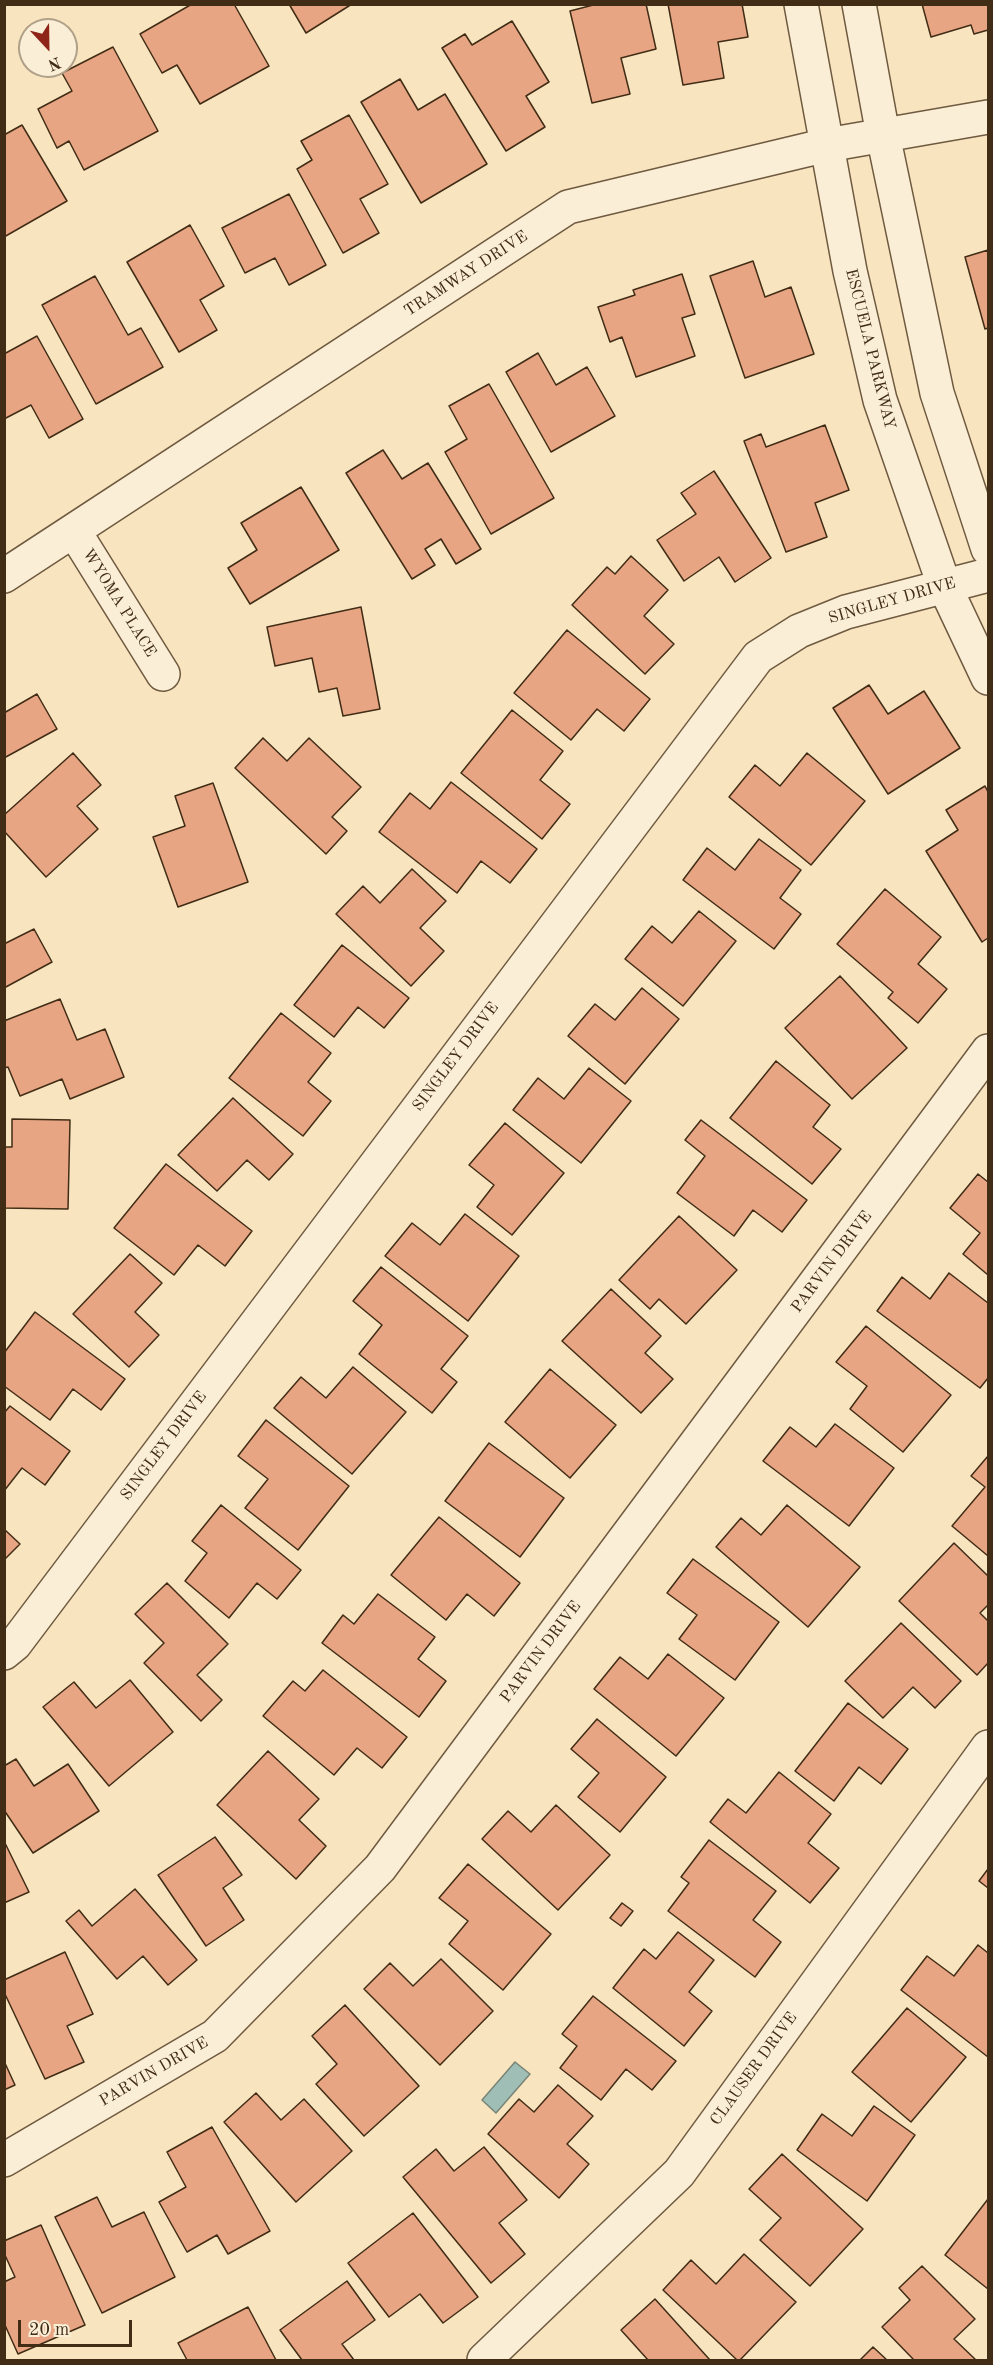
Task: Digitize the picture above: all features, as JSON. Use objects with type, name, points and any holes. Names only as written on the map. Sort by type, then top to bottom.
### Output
[{"type":"street","name":"ESCUELA PARKWAY","points":[[801,4],[849,271],[880,400],[944,585],[988,678]]},
{"type":"street","points":[[859,4],[883,135],[937,393],[988,549]]},
{"type":"street","name":"TRAMWAY DRIVE","points":[[4,576],[568,207],[826,145],[988,117]]},
{"type":"street","name":"WYOMA PLACE","points":[[74,531],[163,674]]},
{"type":"street","name":"SINGLEY DRIVE","points":[[4,1653],[15,1644],[758,657],[799,631],[846,612],[988,574]]},
{"type":"street","name":"PARVIN DRIVE","points":[[4,2160],[215,2036],[380,1868],[988,1051]]},
{"type":"street","name":"CLAUSER DRIVE","points":[[484,2361],[679,2173],[988,1747]]},
{"type":"water","points":[[515,2062],[530,2074],[496,2113],[482,2100]]},
{"type":"building","points":[[192,4],[234,4],[269,66],[200,104],[177,65],[162,73],[140,34]]},
{"type":"building","points":[[289,4],[352,4],[306,33]]},
{"type":"building","points":[[597,4],[646,4],[656,49],[621,58],[630,94],[592,103],[570,11]]},
{"type":"building","points":[[668,4],[742,4],[748,37],[718,42],[724,78],[683,85]]},
{"type":"building","points":[[922,4],[988,4],[988,30],[974,34],[971,25],[931,37]]},
{"type":"building","points":[[512,21],[549,82],[526,96],[545,127],[506,151],[442,48],[465,34],[472,45]]},
{"type":"building","points":[[113,47],[158,131],[84,170],[69,141],[57,148],[38,109],[72,91],[65,78],[78,78],[78,65]]},
{"type":"building","points":[[400,79],[418,110],[445,94],[487,164],[421,203],[361,102]]},
{"type":"building","points":[[349,115],[388,184],[360,199],[379,233],[343,253],[297,169],[312,160],[301,141]]},
{"type":"building","points":[[22,125],[67,201],[4,237],[4,135]]},
{"type":"building","points":[[289,194],[326,265],[289,285],[275,258],[245,273],[222,228]]},
{"type":"building","points":[[190,225],[224,286],[200,300],[217,330],[179,352],[127,262]]},
{"type":"building","points":[[988,250],[988,328],[985,329],[965,257]]},
{"type":"building","points":[[753,261],[765,297],[791,287],[814,354],[745,378],[710,276]]},
{"type":"building","points":[[682,274],[695,314],[682,318],[695,356],[636,377],[622,337],[610,342],[598,307],[635,295],[633,290]]},
{"type":"building","points":[[95,276],[128,335],[141,328],[163,367],[96,404],[42,305]]},
{"type":"building","points":[[37,336],[83,419],[49,438],[31,405],[4,419],[4,354]]},
{"type":"building","points":[[538,353],[556,385],[587,367],[615,416],[551,452],[506,372]]},
{"type":"building","points":[[489,384],[554,498],[491,534],[445,452],[467,439],[449,406]]},
{"type":"building","points":[[825,425],[849,490],[815,503],[827,537],[786,552],[744,441],[761,434],[766,447]]},
{"type":"building","points":[[383,450],[402,479],[428,463],[481,549],[456,564],[441,539],[425,549],[435,565],[412,579],[346,473]]},
{"type":"building","points":[[714,471],[771,558],[735,582],[719,557],[684,581],[657,540],[696,514],[681,493]]},
{"type":"building","points":[[301,487],[339,550],[250,604],[228,568],[257,550],[241,523]]},
{"type":"building","points":[[631,556],[668,590],[644,616],[674,644],[645,674],[572,605],[607,567],[615,574]]},
{"type":"building","points":[[361,607],[380,709],[343,716],[337,688],[319,692],[312,658],[275,666],[267,627]]},
{"type":"building","points":[[567,630],[650,699],[624,731],[597,709],[571,740],[514,693]]},
{"type":"building","points":[[869,685],[888,714],[924,691],[960,748],[888,794],[833,708]]},
{"type":"building","points":[[37,694],[57,729],[4,758],[4,713]]},
{"type":"building","points":[[512,710],[563,751],[540,780],[570,804],[542,839],[461,773]]},
{"type":"building","points":[[263,738],[287,761],[309,738],[361,787],[332,817],[347,831],[326,854],[235,768]]},
{"type":"building","points":[[73,753],[101,785],[77,806],[98,829],[46,877],[4,831],[4,815]]},
{"type":"building","points":[[807,753],[865,801],[811,865],[729,797],[755,765],[780,786]]},
{"type":"building","points":[[451,782],[537,849],[510,883],[481,861],[457,893],[379,832],[410,793],[430,809]]},
{"type":"building","points":[[213,783],[248,882],[178,907],[153,837],[185,826],[175,796]]},
{"type":"building","points":[[985,786],[988,792],[988,938],[982,942],[926,851],[958,830],[946,810]]},
{"type":"building","points":[[759,839],[801,870],[780,898],[801,914],[774,949],[683,880],[707,848],[735,870]]},
{"type":"building","points":[[412,869],[446,901],[420,928],[444,951],[411,986],[336,914],[363,886],[380,903]]},
{"type":"building","points":[[885,889],[941,937],[918,964],[947,989],[918,1023],[888,998],[893,992],[837,944]]},
{"type":"building","points":[[699,911],[736,941],[683,1006],[625,959],[652,926],[672,943]]},
{"type":"building","points":[[34,929],[52,962],[4,988],[4,944]]},
{"type":"building","points":[[342,945],[409,998],[384,1028],[358,1007],[334,1037],[294,1005]]},
{"type":"building","points":[[840,976],[907,1048],[852,1099],[785,1028]]},
{"type":"building","points":[[642,988],[679,1019],[625,1084],[568,1036],[595,1004],[615,1020]]},
{"type":"building","points":[[60,999],[77,1040],[105,1029],[124,1077],[70,1099],[62,1079],[20,1096],[8,1067],[4,1068],[4,1021]]},
{"type":"building","points":[[281,1013],[331,1053],[308,1082],[331,1101],[303,1136],[229,1078]]},
{"type":"building","points":[[776,1061],[830,1105],[813,1127],[841,1149],[812,1184],[730,1118]]},
{"type":"building","points":[[589,1068],[631,1101],[581,1163],[513,1110],[538,1078],[564,1099]]},
{"type":"building","points":[[233,1098],[293,1154],[269,1180],[247,1160],[217,1191],[178,1155]]},
{"type":"building","points":[[12,1119],[70,1120],[68,1209],[4,1208],[4,1147],[12,1147]]},
{"type":"building","points":[[701,1120],[807,1200],[782,1232],[753,1210],[734,1236],[677,1193],[705,1156],[685,1140]]},
{"type":"building","points":[[505,1123],[564,1173],[512,1235],[477,1207],[494,1185],[469,1165]]},
{"type":"building","points":[[166,1164],[252,1231],[225,1266],[198,1245],[174,1275],[114,1228]]},
{"type":"building","points":[[978,1174],[988,1182],[988,1275],[963,1254],[980,1233],[950,1208]]},
{"type":"building","points":[[465,1214],[519,1256],[468,1321],[385,1256],[412,1223],[440,1245]]},
{"type":"building","points":[[679,1216],[737,1270],[686,1324],[659,1299],[650,1309],[619,1280]]},
{"type":"building","points":[[130,1254],[162,1283],[135,1312],[159,1335],[129,1367],[73,1314]]},
{"type":"building","points":[[381,1267],[468,1336],[441,1369],[457,1382],[432,1413],[359,1354],[382,1325],[353,1301]]},
{"type":"building","points":[[949,1273],[988,1303],[988,1378],[980,1388],[877,1311],[902,1277],[930,1299]]},
{"type":"building","points":[[611,1289],[661,1336],[645,1353],[673,1379],[641,1413],[562,1341]]},
{"type":"building","points":[[35,1312],[125,1379],[101,1410],[73,1389],[50,1420],[4,1386],[4,1353]]},
{"type":"building","points":[[866,1326],[951,1395],[903,1452],[850,1409],[867,1386],[836,1362]]},
{"type":"building","points":[[353,1367],[406,1412],[352,1474],[274,1408],[301,1377],[326,1398]]},
{"type":"building","points":[[550,1369],[616,1425],[570,1478],[505,1422]]},
{"type":"building","points":[[10,1406],[70,1451],[45,1485],[22,1468],[4,1491],[4,1413]]},
{"type":"building","points":[[266,1420],[349,1486],[298,1550],[245,1508],[268,1479],[238,1456]]},
{"type":"building","points":[[835,1424],[894,1468],[849,1526],[763,1461],[790,1427],[816,1447]]},
{"type":"building","points":[[489,1443],[564,1498],[520,1557],[445,1501]]},
{"type":"building","points":[[988,1456],[988,1556],[952,1526],[985,1487],[971,1476]]},
{"type":"building","points":[[221,1505],[301,1570],[277,1599],[257,1583],[229,1618],[185,1581],[207,1553],[192,1541]]},
{"type":"building","points":[[787,1505],[860,1567],[808,1627],[716,1547],[741,1518],[761,1535]]},
{"type":"building","points":[[439,1517],[520,1583],[494,1616],[467,1594],[446,1620],[391,1575]]},
{"type":"building","points":[[4,1529],[20,1544],[4,1560]]},
{"type":"building","points":[[954,1543],[988,1576],[988,1605],[980,1613],[988,1621],[988,1663],[977,1675],[899,1601]]},
{"type":"building","points":[[693,1559],[779,1622],[735,1680],[679,1639],[697,1615],[667,1593]]},
{"type":"building","points":[[167,1583],[228,1644],[197,1675],[222,1700],[201,1721],[144,1663],[164,1643],[135,1614]]},
{"type":"building","points":[[378,1594],[435,1637],[418,1659],[446,1681],[419,1717],[322,1643],[343,1615],[354,1624]]},
{"type":"building","points":[[901,1623],[961,1681],[935,1708],[913,1687],[883,1718],[845,1681]]},
{"type":"building","points":[[668,1654],[724,1698],[676,1756],[594,1689],[620,1657],[648,1679]]},
{"type":"building","points":[[323,1670],[407,1737],[382,1768],[357,1748],[334,1775],[263,1716],[293,1681],[305,1691]]},
{"type":"building","points":[[130,1680],[173,1732],[109,1786],[43,1707],[74,1682],[96,1708]]},
{"type":"building","points":[[848,1703],[908,1749],[881,1784],[859,1767],[834,1801],[795,1771]]},
{"type":"building","points":[[597,1719],[666,1777],[620,1832],[578,1797],[599,1773],[571,1749]]},
{"type":"building","points":[[268,1751],[319,1799],[299,1820],[326,1846],[296,1879],[217,1805]]},
{"type":"building","points":[[16,1759],[34,1786],[68,1764],[99,1811],[33,1853],[4,1810],[4,1766]]},
{"type":"building","points":[[779,1772],[831,1814],[808,1843],[839,1868],[810,1903],[710,1822],[728,1799],[746,1813]]},
{"type":"building","points":[[556,1805],[610,1855],[558,1910],[482,1839],[508,1811],[531,1832]]},
{"type":"building","points":[[215,1837],[242,1875],[223,1888],[244,1920],[206,1946],[158,1875]]},
{"type":"building","points":[[709,1840],[776,1891],[753,1920],[781,1942],[755,1977],[668,1911],[689,1883],[681,1877]]},
{"type":"building","points":[[4,1841],[29,1892],[4,1903]]},
{"type":"building","points":[[468,1864],[551,1934],[503,1990],[449,1944],[468,1921],[439,1898]]},
{"type":"building","points":[[988,1869],[988,1888],[979,1881]]},
{"type":"building","points":[[135,1889],[197,1960],[168,1985],[143,1956],[117,1979],[66,1921],[79,1910],[92,1926]]},
{"type":"building","points":[[622,1903],[633,1911],[621,1926],[610,1918]]},
{"type":"building","points":[[678,1932],[714,1960],[689,1992],[712,2011],[684,2046],[613,1988],[644,1949],[656,1959]]},
{"type":"building","points":[[978,1945],[988,1953],[988,2057],[901,1990],[927,1956],[954,1976]]},
{"type":"building","points":[[65,1952],[93,2014],[67,2026],[84,2062],[45,2079],[4,1992],[4,1980]]},
{"type":"building","points":[[441,1959],[493,2011],[440,2065],[364,1989],[390,1963],[413,1986]]},
{"type":"building","points":[[593,1996],[676,2061],[652,2090],[626,2069],[601,2100],[560,2068],[577,2046],[562,2034]]},
{"type":"building","points":[[345,2005],[419,2086],[364,2136],[316,2084],[337,2064],[312,2036]]},
{"type":"building","points":[[907,2008],[966,2057],[911,2122],[852,2072]]},
{"type":"building","points":[[4,2061],[15,2085],[4,2090]]},
{"type":"building","points":[[558,2085],[593,2116],[567,2144],[589,2164],[559,2198],[488,2134],[519,2099],[534,2112]]},
{"type":"building","points":[[256,2093],[281,2120],[304,2099],[352,2151],[296,2202],[224,2122]]},
{"type":"building","points":[[874,2106],[915,2135],[867,2201],[797,2150],[822,2114],[852,2136]]},
{"type":"building","points":[[212,2127],[270,2231],[228,2254],[217,2235],[187,2252],[159,2202],[186,2187],[167,2152]]},
{"type":"building","points":[[484,2147],[527,2200],[499,2223],[525,2254],[491,2283],[403,2177],[436,2149],[454,2171]]},
{"type":"building","points":[[782,2154],[863,2229],[810,2286],[760,2240],[781,2218],[749,2189]]},
{"type":"building","points":[[97,2197],[112,2227],[144,2212],[175,2277],[102,2313],[55,2217]]},
{"type":"building","points":[[988,2199],[988,2289],[945,2255]]},
{"type":"building","points":[[413,2213],[478,2297],[443,2323],[420,2294],[389,2317],[348,2263]]},
{"type":"building","points":[[41,2225],[85,2325],[18,2354],[4,2323],[4,2282],[15,2277],[4,2253],[4,2241]]},
{"type":"building","points":[[744,2254],[796,2302],[740,2360],[737,2360],[663,2290],[691,2260],[716,2284]]},
{"type":"building","points":[[922,2266],[975,2319],[954,2339],[976,2360],[914,2360],[882,2327],[910,2300],[899,2288]]},
{"type":"building","points":[[347,2281],[375,2320],[342,2344],[354,2360],[302,2360],[280,2330]]},
{"type":"building","points":[[655,2299],[710,2360],[648,2360],[621,2330]]},
{"type":"building","points":[[248,2307],[276,2360],[187,2360],[178,2343]]},
{"type":"building","points":[[873,2347],[887,2360],[860,2360]]}]
